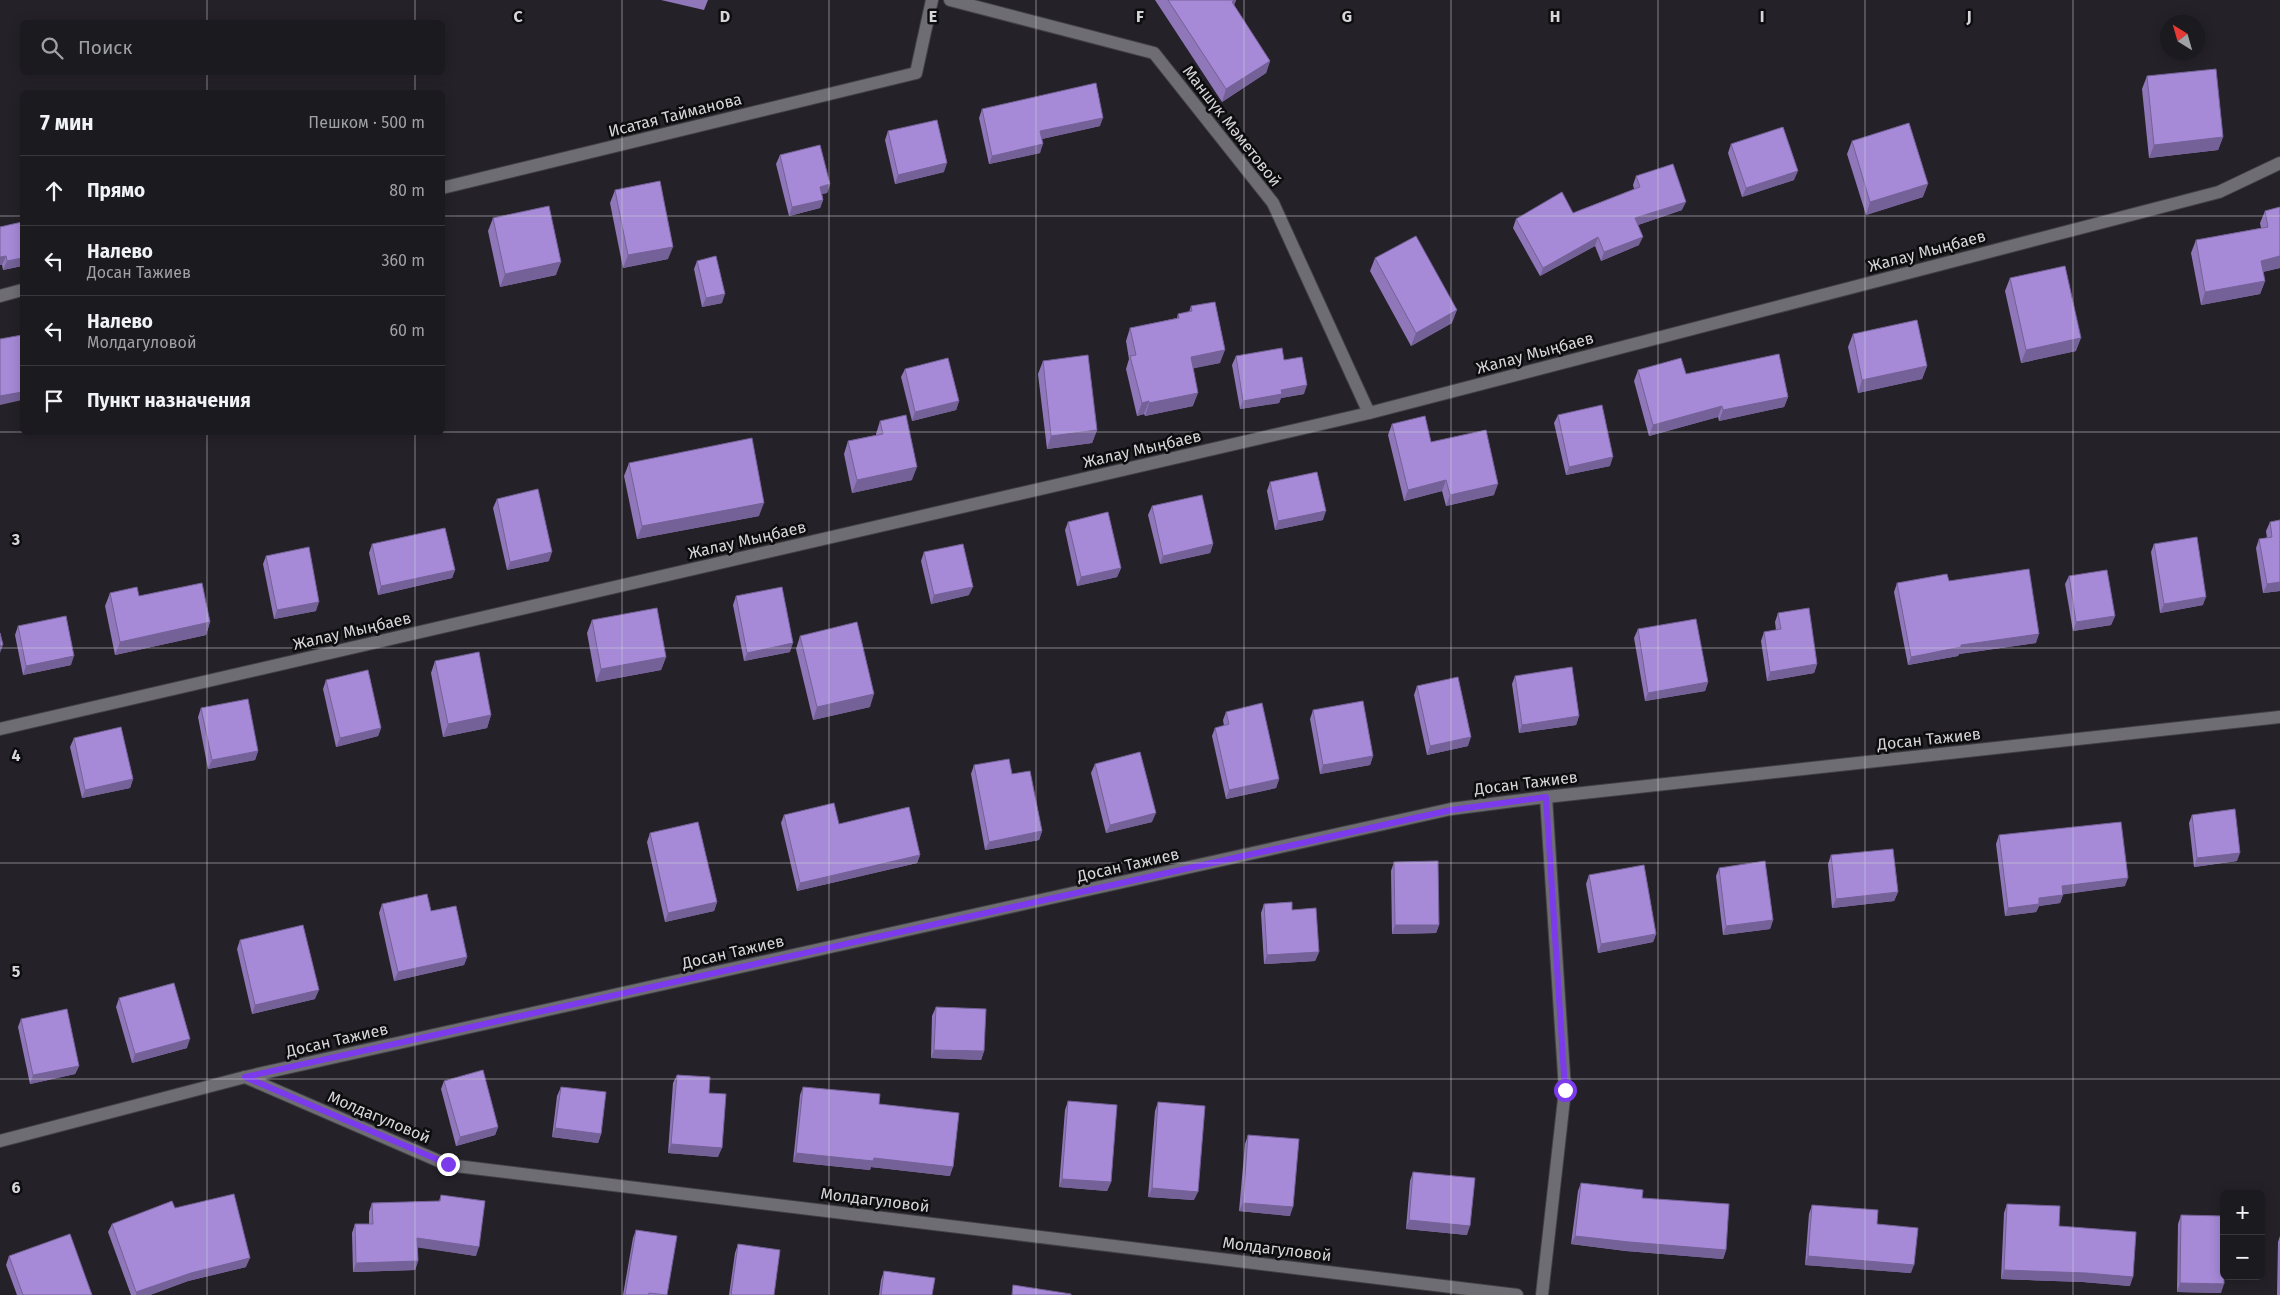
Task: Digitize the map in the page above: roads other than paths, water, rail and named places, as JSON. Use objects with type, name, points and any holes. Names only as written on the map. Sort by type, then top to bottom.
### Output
[{"type":"street","name":"Исатая Тайманова","points":[[445,187],[916,73],[932,0]]},
{"type":"street","name":"Маншүк Мәметовой","points":[[950,0],[1154,53],[1273,204],[1369,413]]},
{"type":"street","name":"Жалау Мыңбаев","points":[[0,729],[1369,413],[2220,192],[2280,163]]},
{"type":"street","points":[[0,296],[20,291]]},
{"type":"street","name":"Досан Тажиев","points":[[0,1141],[245,1077],[1451,810],[1546,797],[2280,717]]},
{"type":"street","points":[[1542,1295],[1565,1090],[1546,797]]},
{"type":"street","name":"Молдагуловой","points":[[245,1077],[448,1164],[1517,1295]]}]
